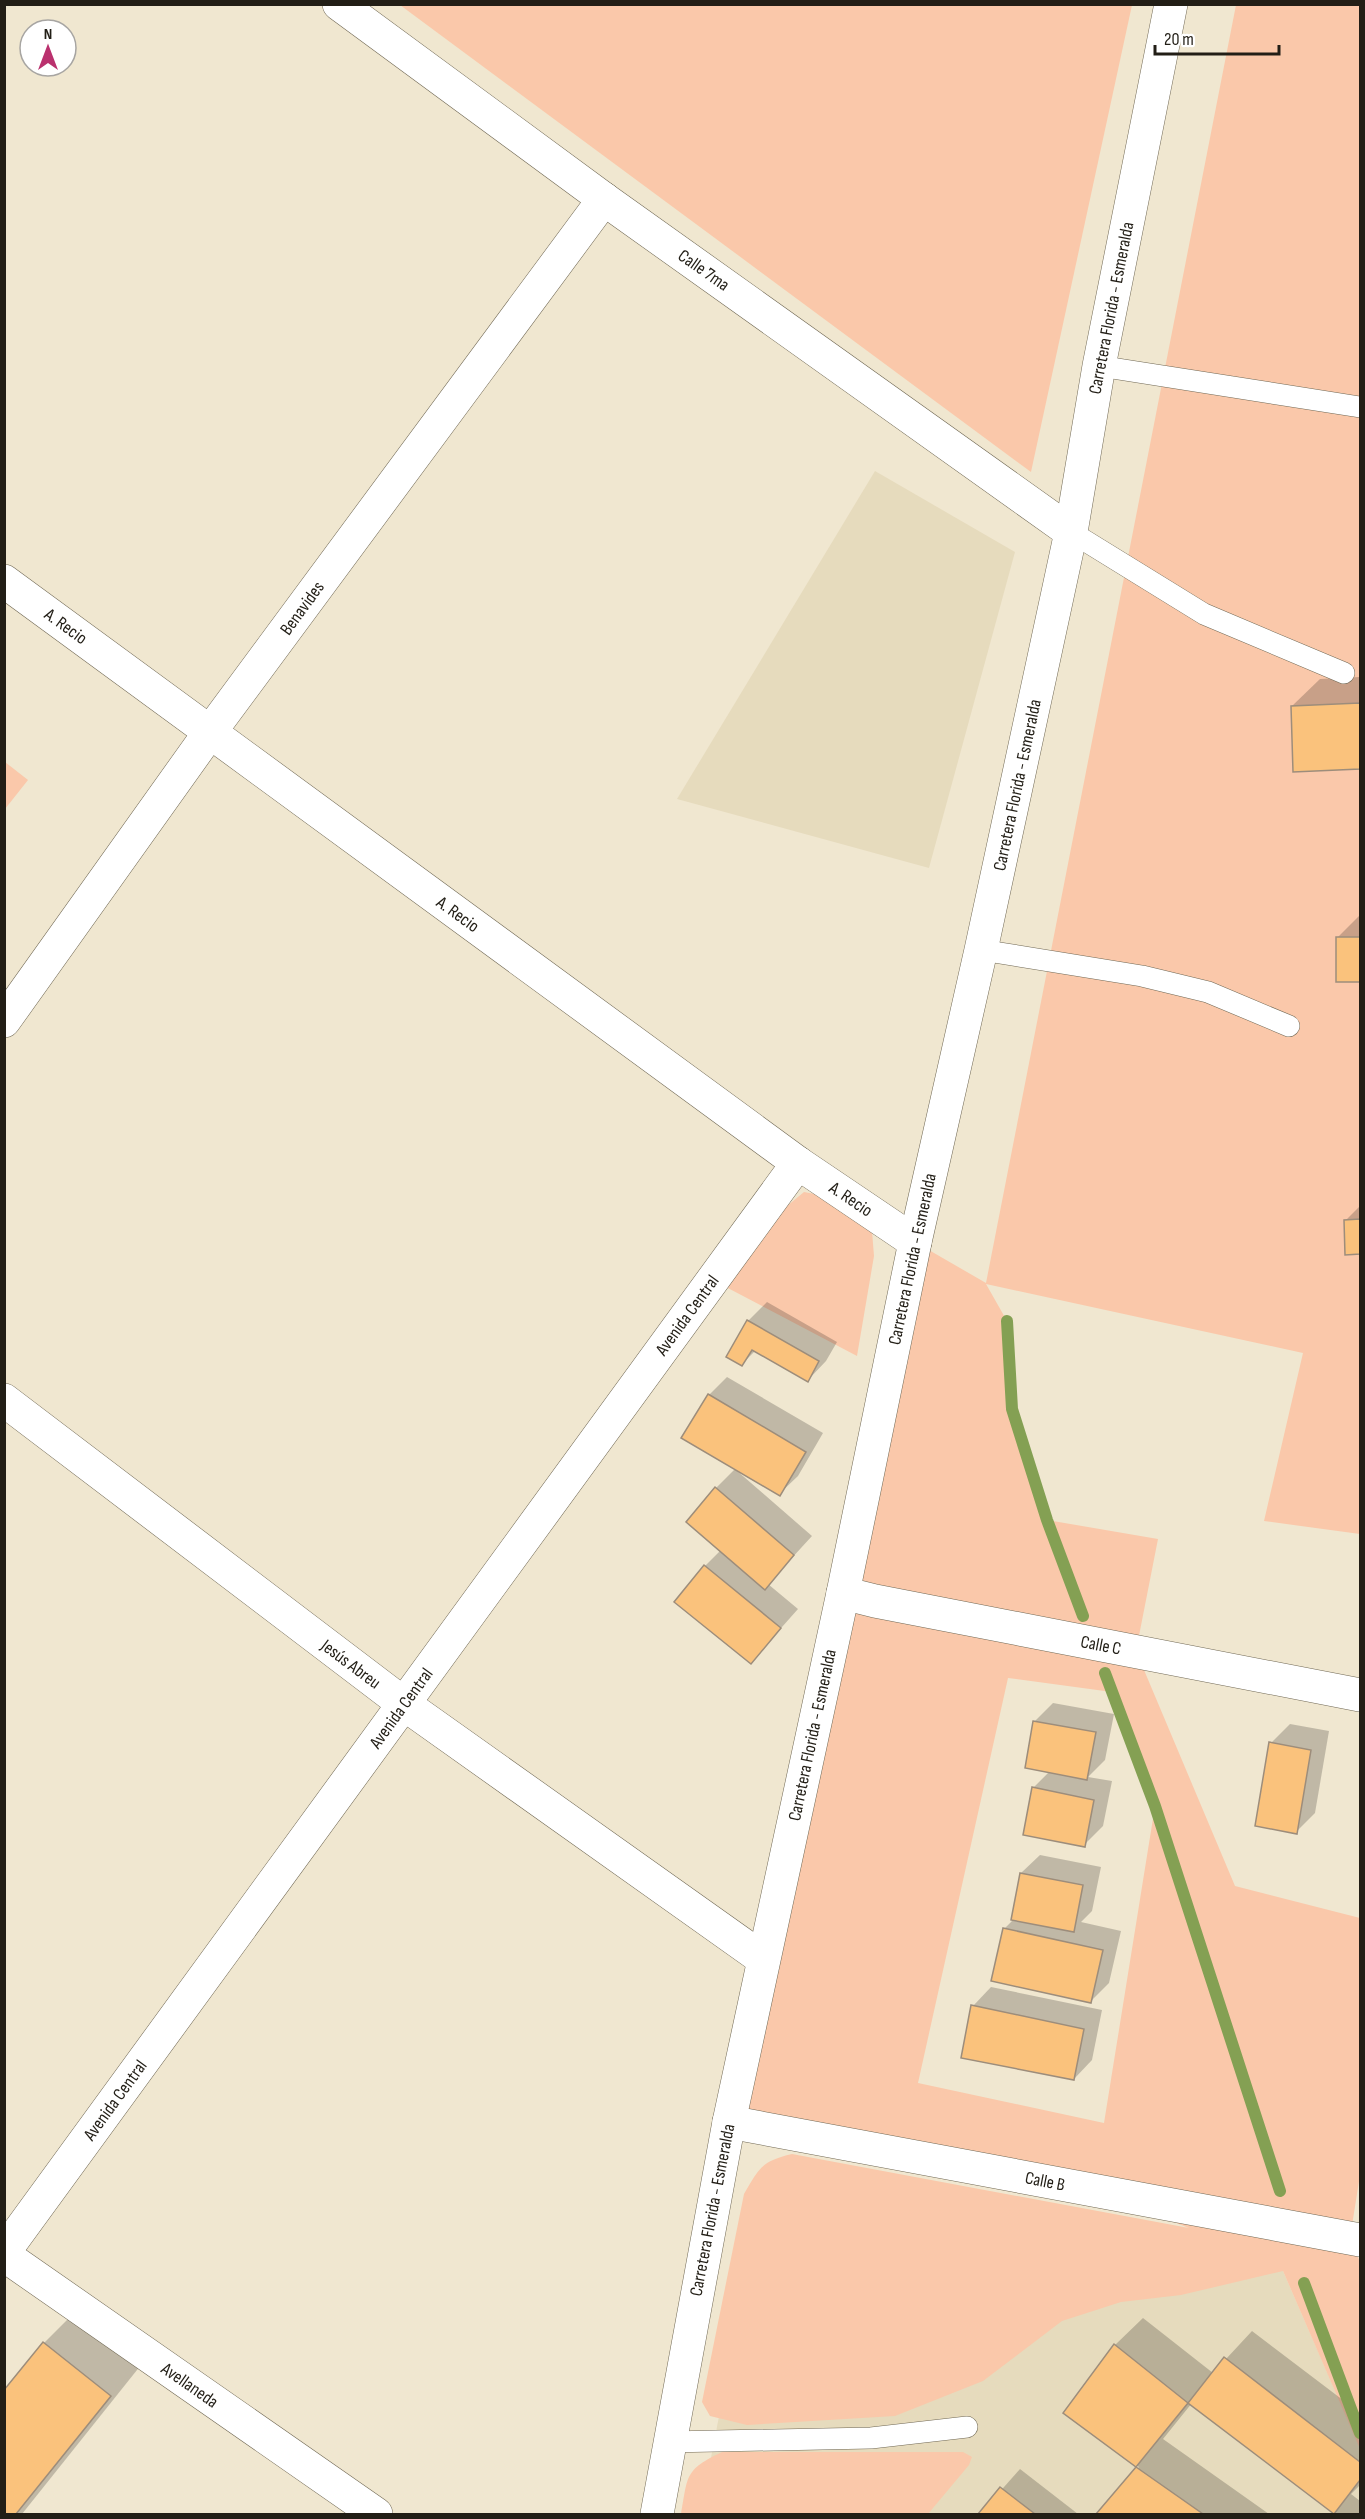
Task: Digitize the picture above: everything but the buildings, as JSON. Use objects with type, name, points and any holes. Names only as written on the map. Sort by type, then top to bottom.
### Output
[{"type":"street","name":"Calle 7ma","points":[[339,4],[604,199],[1071,532]]},
{"type":"street","name":"Carretera Florida - Esmeralda","points":[[657,2514],[729,2122],[843,1593],[915,1242],[1071,532],[1099,366],[1171,4]]},
{"type":"street","name":"Benavides","points":[[4,1021],[210,732],[604,199]]},
{"type":"street","name":"A. Recio","points":[[4,581],[798,1163],[915,1242]]},
{"type":"street","name":"Avenida Central","points":[[4,2254],[798,1163]]},
{"type":"street","name":"Jesús Abreu","points":[[4,1400],[404,1704],[764,1959]]},
{"type":"street","name":"Calle C","points":[[843,1593],[1360,1695]]},
{"type":"street","name":"Calle B","points":[[729,2122],[1360,2240]]},
{"type":"street","name":"Avellaneda","points":[[4,2254],[376,2514]]},
{"type":"lane","points":[[1099,366],[1360,407]]},
{"type":"lane","points":[[1071,532],[1204,614],[1344,674]]},
{"type":"lane","points":[[981,950],[1142,976],[1208,992],[1289,1026]]},
{"type":"lane","points":[[669,2442],[871,2438],[967,2427]]},
{"type":"shaded area","points":[[400,5],[1132,5],[1031,472]]},
{"type":"shaded area","points":[[1236,5],[1360,5],[1360,1534],[1264,1521],[1303,1353],[986,1284],[1007,1321],[1012,1409],[1047,1520],[1158,1539],[1136,1651],[1235,1886],[1360,1918],[1360,2175],[1350,2238],[1360,2262],[1360,2449],[1283,2271],[1181,2295],[1121,2302],[1062,2321],[983,2381],[895,2416],[747,2425],[710,2416],[702,2402],[744,2194],[762,2167],[782,2157],[792,2154],[1189,2228],[1093,2190],[729,2122],[915,1242],[986,1283]],"holes":[[[1008,1678],[1112,1692],[1155,1806],[1104,2123],[918,2083]]]},
{"type":"shaded area","points":[[875,471],[1015,552],[929,868],[677,799]]},
{"type":"shaded area","points":[[5,762],[28,780],[5,809]]},
{"type":"shaded area","points":[[804,1192],[825,1196],[872,1231],[874,1256],[857,1356],[724,1286],[781,1211]]},
{"type":"shaded area","points":[[766,2175],[1283,2271],[1360,2448],[1360,2514],[700,2514]]},
{"type":"shaded area","points":[[722,2452],[963,2452],[972,2457],[969,2465],[928,2514],[681,2514],[690,2476],[701,2464]]},
{"type":"waterway","points":[[1007,1321],[1012,1409],[1047,1520],[1083,1616]]},
{"type":"waterway","points":[[1105,1673],[1155,1806],[1280,2191]]},
{"type":"waterway","points":[[1304,2283],[1360,2433]]}]
